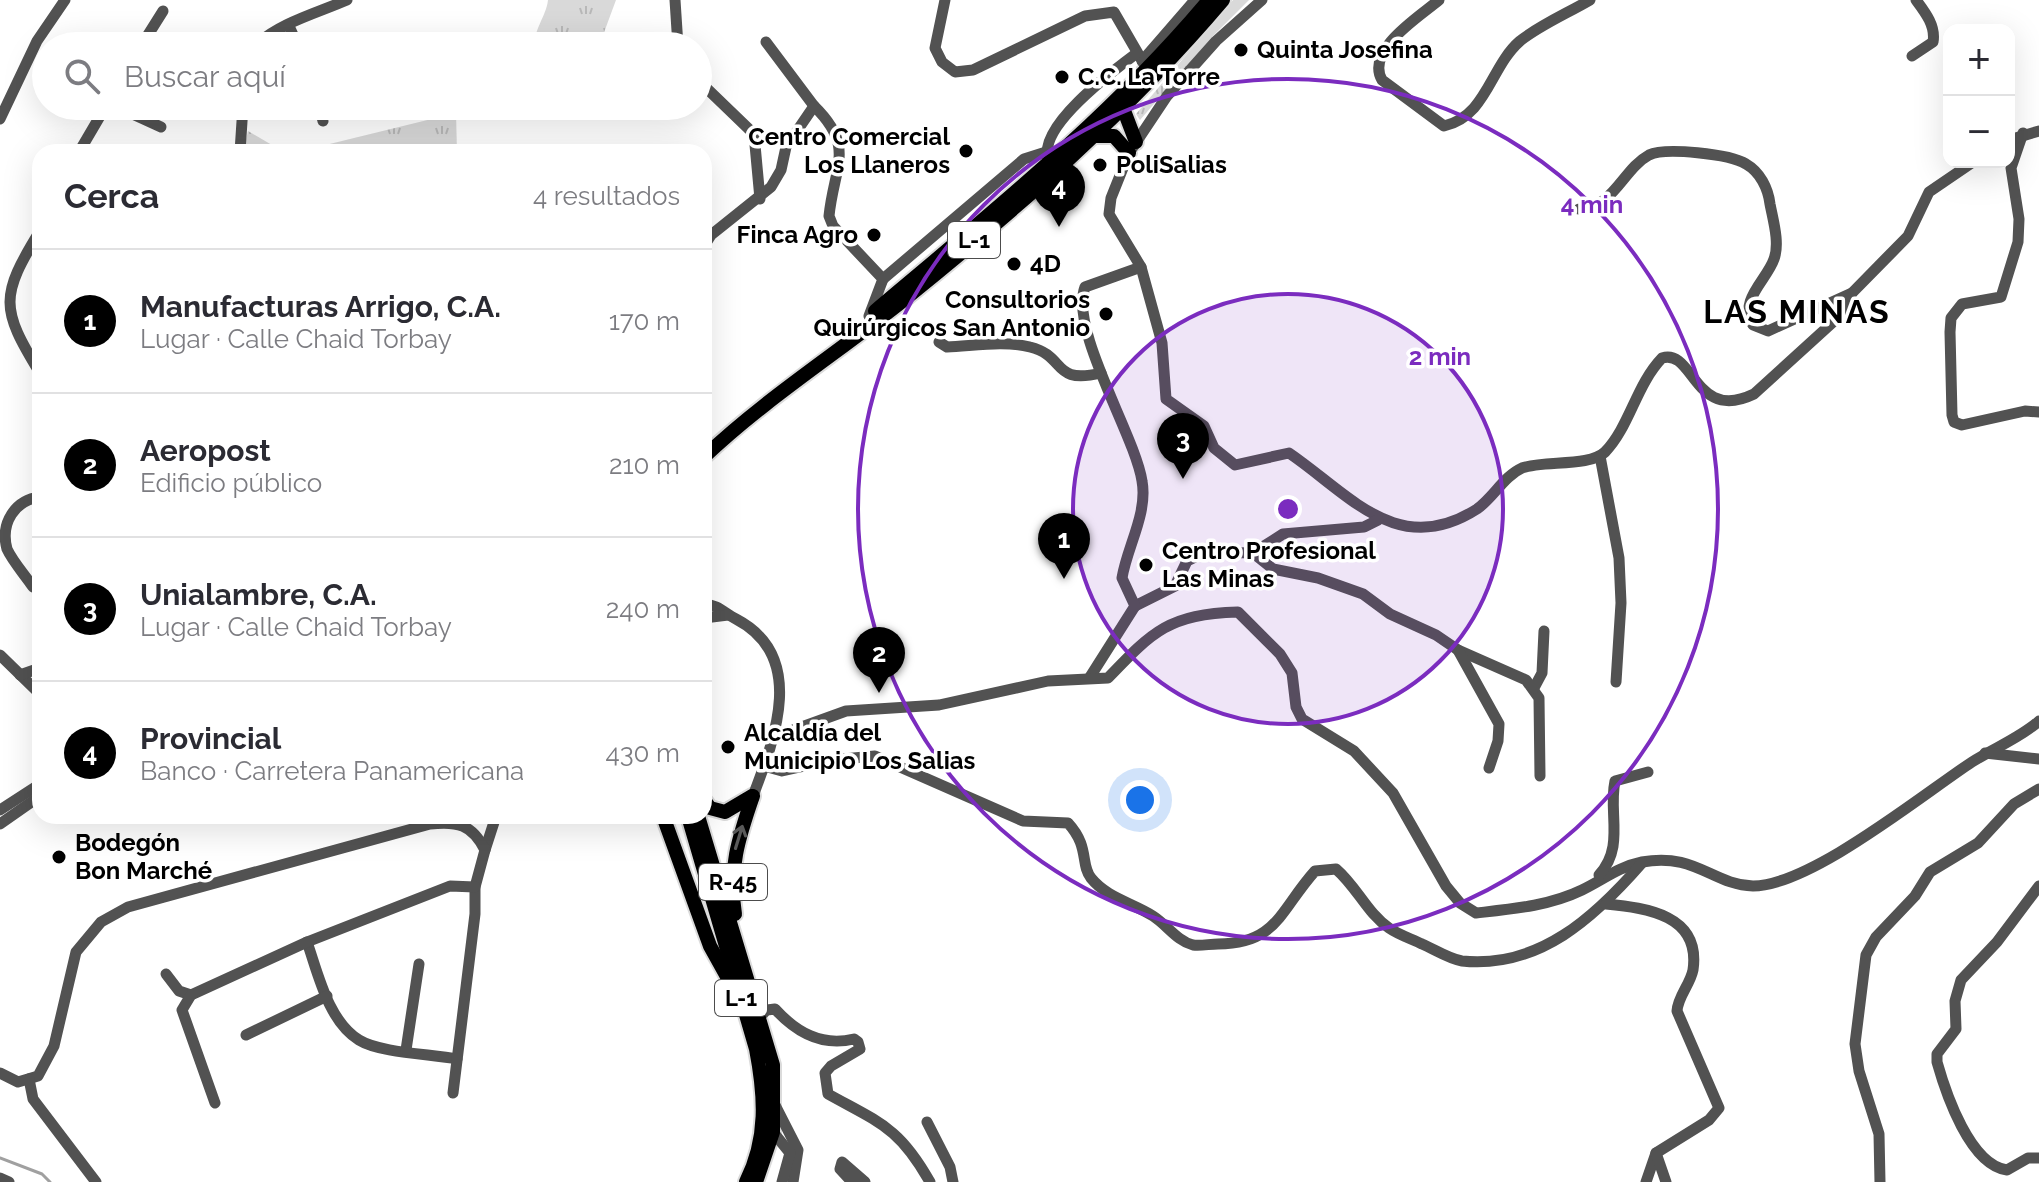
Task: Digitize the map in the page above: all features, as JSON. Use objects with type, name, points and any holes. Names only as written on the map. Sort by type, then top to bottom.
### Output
[{"type":"main road","name":"L-1","points":[[712,438],[869,316],[976,226],[1142,61],[1209,0]]},
{"type":"main road","name":"L-1","points":[[712,451],[905,299],[1050,177],[1123,108],[1223,0]]},
{"type":"main road","points":[[1123,108],[1133,147]]},
{"type":"main road","points":[[1092,136],[1114,136],[1133,147]]},
{"type":"main road","points":[[712,809],[725,812],[753,796]]},
{"type":"main road","name":"R-45","points":[[744,970],[732,895],[735,848],[753,796]]},
{"type":"main road","points":[[666,824],[710,946],[744,1008]]},
{"type":"main road","name":"L-1","points":[[690,824],[756,1049],[764,1106],[759,1146],[746,1182]]},
{"type":"main road","name":"L-1","points":[[700,824],[773,1065],[773,1132],[756,1182]]},
{"type":"street","points":[[43,32],[65,0]]},
{"type":"street","points":[[276,32],[347,0]]},
{"type":"street","points":[[675,0],[677,32]]},
{"type":"street","points":[[945,0],[935,48],[942,62],[955,72],[973,70],[1085,16],[1114,12]]},
{"type":"street","points":[[1109,0],[1142,61]]},
{"type":"street","points":[[869,316],[883,279],[1024,159],[1048,157],[1057,128],[1074,107],[1099,81],[1142,61],[1195,0]]},
{"type":"street","points":[[1262,0],[1186,73],[1133,147],[1111,198],[1109,214],[1141,267],[1162,343],[1166,399],[1204,426],[1214,448],[1235,465],[1289,453],[1329,488],[1378,520],[1421,526],[1450,520],[1477,508],[1520,469],[1600,456],[1613,442],[1662,358],[1669,356],[1680,361],[1695,385],[1711,398],[1739,401],[1768,384],[1827,330],[1843,313],[1852,293],[1908,236],[1929,192],[1964,168]]},
{"type":"street","points":[[1439,0],[1392,40],[1378,64],[1378,72],[1382,80],[1444,126],[1460,122],[1472,112],[1519,42],[1590,0]]},
{"type":"street","points":[[1912,56],[1933,42],[1934,35],[1928,17],[1916,0]]},
{"type":"street","points":[[150,32],[163,11]]},
{"type":"street","points":[[289,26],[292,32]]},
{"type":"street","points":[[766,42],[814,106],[834,126],[840,142],[829,216],[833,226],[883,279]]},
{"type":"street","points":[[0,119],[32,52]]},
{"type":"street","points":[[712,94],[754,134],[760,199]]},
{"type":"street","points":[[712,234],[760,199],[781,170],[786,147],[814,106]]},
{"type":"street","points":[[84,144],[98,120]]},
{"type":"street","points":[[146,120],[161,127]]},
{"type":"street","points":[[241,144],[242,120]]},
{"type":"street","points":[[2015,137],[2039,131]]},
{"type":"street","points":[[2023,133],[2011,168],[2019,219],[2015,257],[2004,294],[1996,299],[1979,299],[1962,304],[1951,318],[1952,415],[1954,422],[1962,425],[2025,411],[2039,412]]},
{"type":"street","points":[[1579,209],[1601,204],[1641,160],[1654,153],[1683,152],[1745,163],[1762,179],[1775,233],[1774,259],[1756,287],[1749,309],[1753,325],[1768,331],[1852,293]]},
{"type":"street","points":[[962,209],[976,226]]},
{"type":"street","points":[[32,243],[3,288],[11,326],[32,360]]},
{"type":"street","points":[[1135,606],[1122,578],[1139,516],[1142,480],[1101,373],[1080,300],[1085,287],[1141,267]]},
{"type":"street","points":[[939,342],[947,347],[1027,346],[1041,351],[1067,376],[1079,379],[1101,373]]},
{"type":"street","points":[[1600,456],[1619,558],[1621,603],[1616,682]]},
{"type":"street","points":[[32,500],[21,503],[12,511],[4,530],[7,551],[32,586]]},
{"type":"street","points":[[1090,677],[1135,606],[1175,586],[1187,561],[1196,554],[1253,553],[1283,534],[1364,527],[1378,520]]},
{"type":"street","points":[[1253,553],[1273,569],[1318,578],[1363,594],[1390,614],[1436,635],[1458,650],[1501,666],[1534,688],[1539,698],[1540,776]]},
{"type":"street","name":"R-45","points":[[712,605],[760,635],[776,663],[781,693],[774,737],[753,796]]},
{"type":"street","points":[[774,737],[846,711],[939,705],[1048,681],[1108,678],[1159,628],[1183,619],[1238,612],[1280,654],[1292,673],[1296,707],[1302,719],[1354,751],[1393,793],[1446,886],[1460,903],[1476,913],[1538,904],[1584,889],[1612,871],[1643,862],[1675,860],[1752,886],[1790,879],[1867,837],[1985,753],[2039,721]]},
{"type":"street","points":[[712,617],[728,615]]},
{"type":"street","points":[[1534,688],[1542,673],[1544,631]]},
{"type":"street","points":[[1458,650],[1499,724],[1489,768]]},
{"type":"street","points":[[0,655],[32,686]]},
{"type":"street","points":[[20,675],[32,671]]},
{"type":"street","points":[[20,675],[32,682]]},
{"type":"street","points":[[1985,753],[2039,759]]},
{"type":"street","points":[[764,766],[782,771],[832,760],[875,756],[1023,821],[1068,823],[1081,838],[1087,873],[1095,883],[1116,899],[1139,907],[1192,945],[1256,940],[1275,923],[1291,897],[1315,871],[1336,869],[1355,885],[1373,914],[1390,929],[1458,961],[1496,961],[1545,948],[1606,904],[1643,862]]},
{"type":"street","points":[[1584,889],[1609,863],[1615,832],[1615,781],[1648,772]]},
{"type":"street","points":[[0,810],[32,789]]},
{"type":"street","points":[[1880,1182],[1879,1134],[1859,1071],[1855,1044],[1866,955],[1876,937],[1915,896],[1930,872],[1978,843],[2014,804],[2039,789]]},
{"type":"street","points":[[0,824],[32,802]]},
{"type":"street","points":[[0,1073],[18,1082],[38,1076],[54,1046],[76,952],[101,922],[128,907],[430,824]]},
{"type":"street","points":[[462,824],[485,850]]},
{"type":"street","points":[[453,1093],[475,887],[493,824]]},
{"type":"street","points":[[215,1103],[182,1010],[191,995],[307,942],[450,886],[475,887]]},
{"type":"street","points":[[2039,886],[1997,942],[1961,980],[1955,1001],[1956,1029],[1937,1054],[1937,1062],[1958,1119],[1988,1164],[2007,1170],[2028,1158],[2039,1158]]},
{"type":"street","points":[[1606,904],[1665,914],[1681,927],[1694,952],[1692,973],[1677,1011],[1719,1108],[1709,1120],[1656,1153],[1646,1182]]},
{"type":"street","points":[[307,942],[327,996],[341,1023],[358,1040],[376,1047],[457,1059]]},
{"type":"street","points":[[406,1050],[419,964]]},
{"type":"street","points":[[166,974],[179,991],[191,995]]},
{"type":"street","points":[[246,1035],[327,996]]},
{"type":"street","points":[[760,1016],[767,1010],[775,1009],[792,1028],[820,1040],[854,1039],[858,1042],[860,1049],[838,1061],[825,1073],[828,1094],[875,1117],[894,1131],[913,1151],[930,1182]]},
{"type":"street","points":[[29,1079],[33,1099],[96,1182]]},
{"type":"street","points":[[775,1104],[798,1150],[793,1182]]},
{"type":"street","points":[[927,1122],[950,1167],[953,1182]]},
{"type":"street","points":[[773,1132],[790,1153],[782,1182]]},
{"type":"street","points":[[1656,1153],[1666,1182]]},
{"type":"street","points":[[852,1182],[840,1169],[842,1162],[865,1182]]},
{"type":"street","points":[[0,1178],[9,1182]]},
{"type":"green space","points":[[548,0],[616,0],[604,32],[537,32]]},
{"type":"green space","points":[[1233,0],[1249,0],[1212,37],[1140,120],[1136,114]]},
{"type":"green space","points":[[427,120],[456,120],[457,144],[330,144]]},
{"type":"green space","points":[[248,131],[270,144],[245,144]]},
{"type":"waterway","points":[[0,1158],[42,1174],[50,1182]]},
{"type":"place","name":"Quinta Josefina","points":[[1241,50]]},
{"type":"place","name":"C.C. La Torre","points":[[1062,77]]},
{"type":"place","name":"Centro Comercial Los Llaneros","points":[[966,151]]},
{"type":"place","name":"PoliSalias","points":[[1100,165]]},
{"type":"place","name":"Provincial","points":[[1059,227]]},
{"type":"place","name":"Finca Agro","points":[[874,235]]},
{"type":"place","name":"4D","points":[[1014,264]]},
{"type":"place","name":"Consultorios Quirúrgicos San Antonio","points":[[1106,314]]},
{"type":"place","name":"Unialambre, C.A.","points":[[1183,479]]},
{"type":"place","name":"Centro Profesional Las Minas","points":[[1146,565]]},
{"type":"place","name":"Manufacturas Arrigo, C.A.","points":[[1064,579]]},
{"type":"place","name":"Aeropost","points":[[879,693]]},
{"type":"place","name":"Alcaldía del Municipio Los Salias","points":[[728,747]]},
{"type":"place","name":"Bodegón Bon Marché","points":[[59,857]]},
{"type":"district","name":"LAS MINAS","points":[[1797,312]]}]
